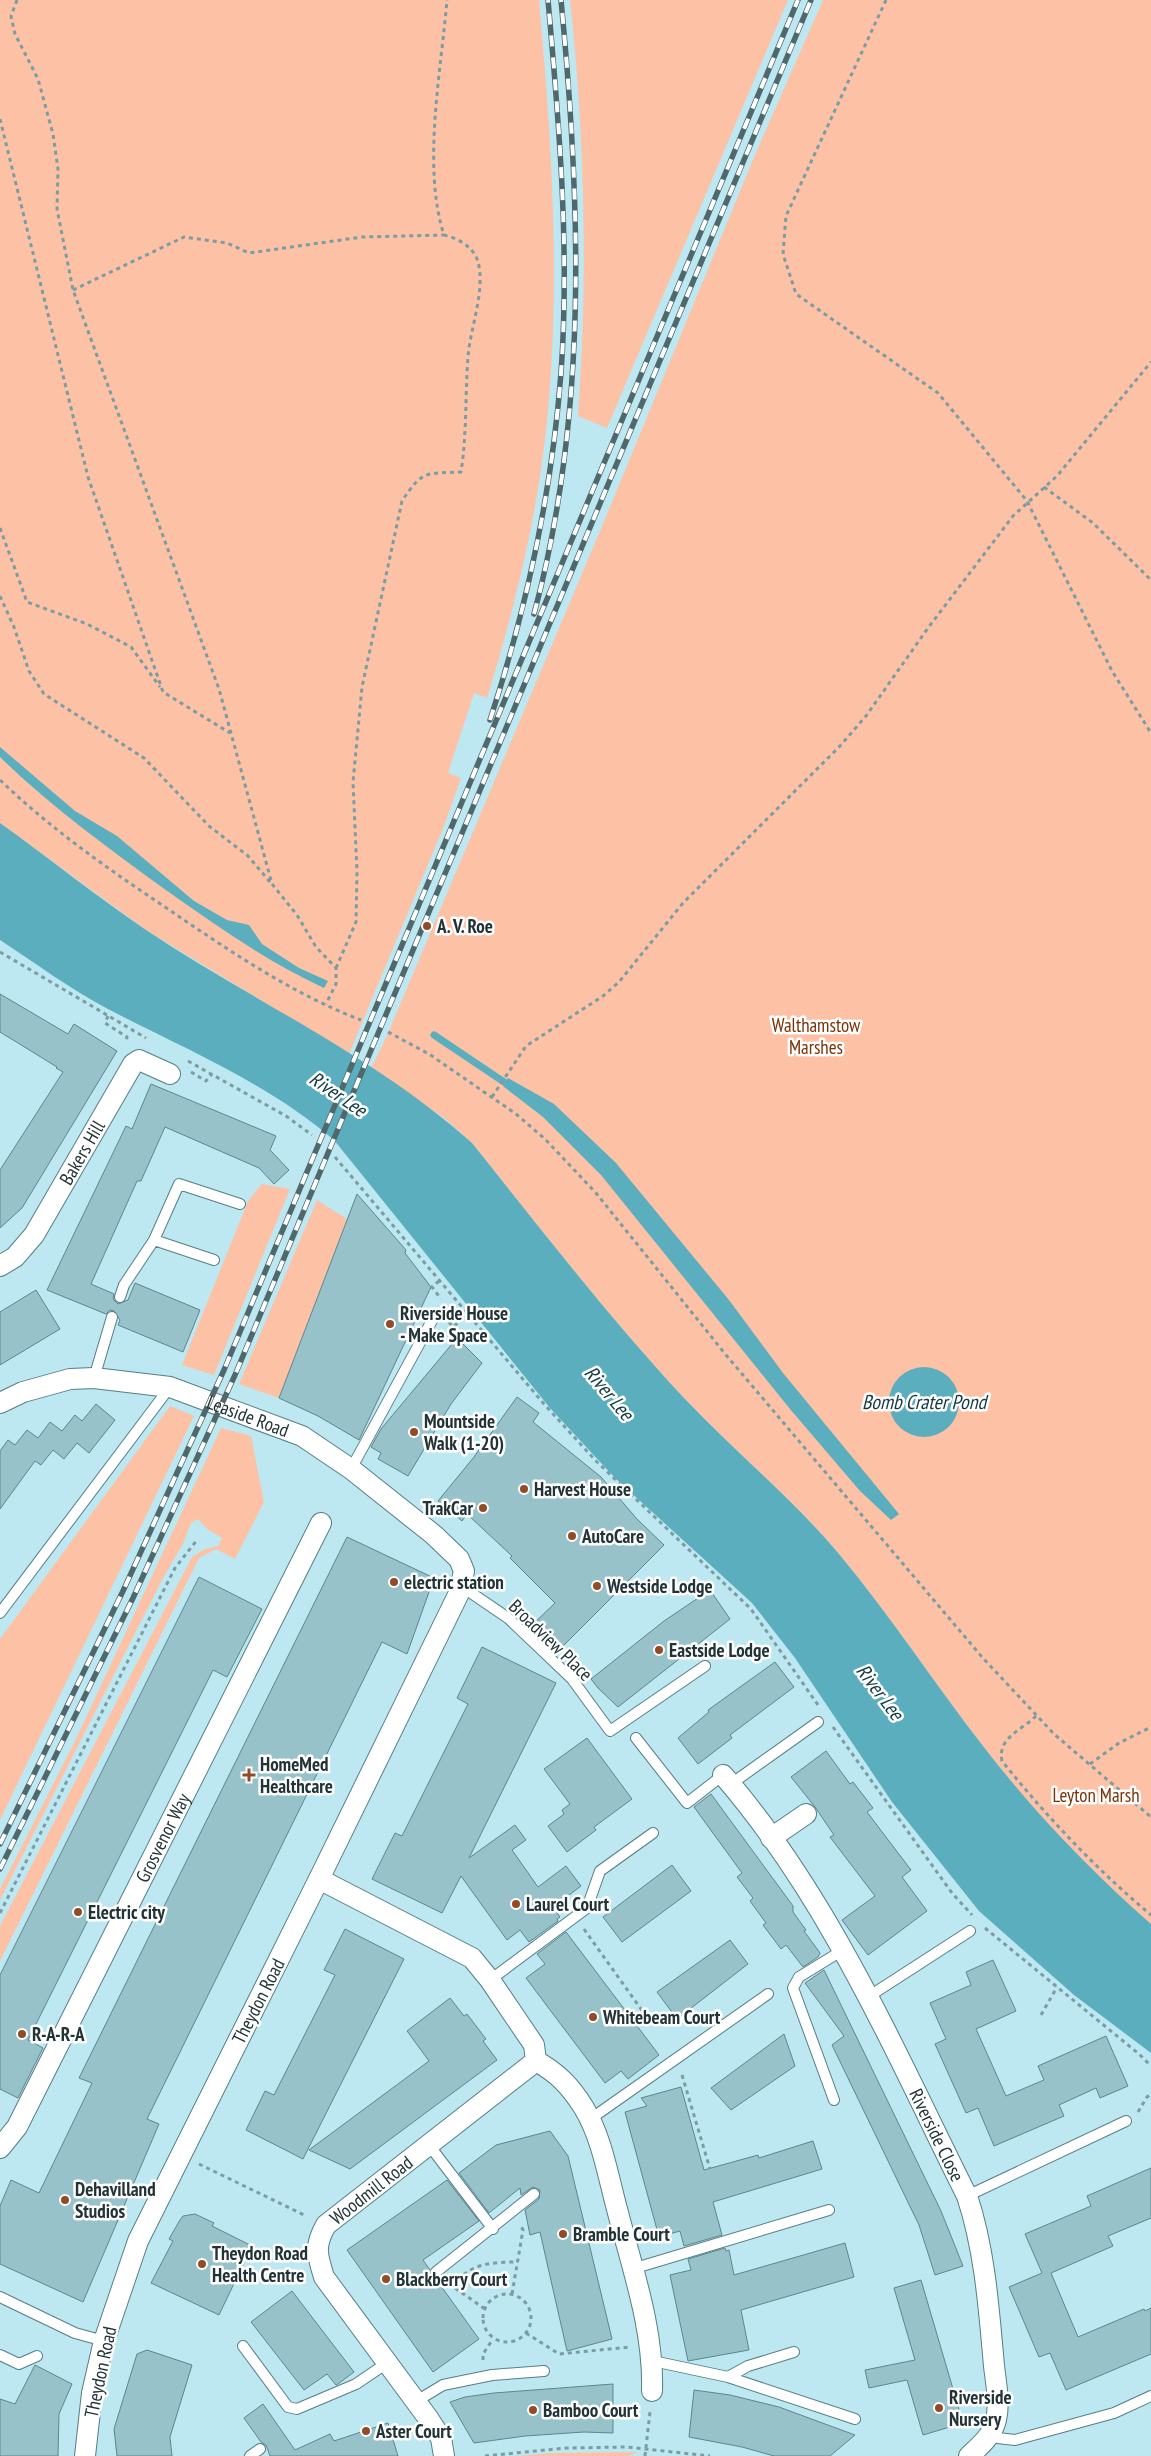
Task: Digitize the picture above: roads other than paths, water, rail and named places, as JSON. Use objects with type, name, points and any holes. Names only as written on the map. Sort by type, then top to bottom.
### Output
[{"type":"street","name":"Bakers Hill","points":[[0,1266],[14,1257],[34,1235],[133,1064],[139,1060],[170,1074]]},
{"type":"street","name":"Leaside Road","points":[[0,1404],[23,1392],[70,1379],[94,1378],[170,1387],[302,1436],[352,1469],[434,1535],[459,1559]]},
{"type":"street","name":"Grosvenor Way","points":[[0,2148],[18,2127],[321,1523]]},
{"type":"street","name":"Theydon Road","points":[[85,2456],[92,2393],[104,2341],[138,2240],[320,1879],[461,1586],[464,1571],[459,1559]]},
{"type":"street","name":"Riverside Close","points":[[727,1780],[804,1882],[868,1997],[967,2196],[976,2223],[991,2322],[997,2402],[996,2420],[989,2437],[969,2456]]},
{"type":"street","points":[[771,1838],[806,1814]]},
{"type":"street","points":[[320,1879],[466,1953],[490,1980],[534,2045],[536,2061],[556,2072],[585,2110],[598,2139],[632,2269],[652,2353],[652,2391]]},
{"type":"street","name":"Woodmill Road","points":[[444,2456],[441,2438],[324,2277],[316,2253],[320,2234],[326,2225],[536,2061]]},
{"type":"lane","points":[[120,1297],[124,1285],[154,1240],[179,1184],[240,1204]]},
{"type":"lane","points":[[154,1240],[214,1260]]},
{"type":"lane","points":[[352,1469],[435,1315]]},
{"type":"lane","points":[[94,1378],[112,1316]]},
{"type":"lane","points":[[0,1613],[170,1387]]},
{"type":"lane","name":"Broadview Place","points":[[461,1586],[508,1618],[572,1679],[610,1732],[705,1666]]},
{"type":"lane","points":[[636,1738],[687,1803],[818,1722]]},
{"type":"lane","points":[[490,1980],[586,1908],[600,1871],[653,1833]]},
{"type":"lane","points":[[868,1997],[970,1931]]},
{"type":"lane","points":[[834,2100],[793,1988],[799,1977],[843,1950]]},
{"type":"lane","points":[[589,2120],[768,1994]]},
{"type":"lane","points":[[967,2196],[1126,2121]]},
{"type":"lane","points":[[428,2145],[492,2229]]},
{"type":"lane","points":[[438,2271],[534,2194]]},
{"type":"lane","points":[[632,2269],[829,2210]]},
{"type":"lane","points":[[0,2297],[75,2333],[104,2341]]},
{"type":"lane","points":[[243,2346],[288,2407],[297,2409],[356,2384],[387,2363]]},
{"type":"lane","points":[[728,2377],[748,2366],[794,2352]]},
{"type":"lane","points":[[652,2353],[855,2419]]},
{"type":"lane","points":[[0,2355],[19,2364],[37,2356]]},
{"type":"lane","points":[[415,2402],[443,2385],[492,2376],[544,2371]]},
{"type":"lane","points":[[989,2437],[1015,2440],[1114,2413],[1151,2396]]},
{"type":"lane","points":[[250,2456],[260,2449]]},
{"type":"water","points":[[0,747],[75,811],[117,836],[194,901],[227,920],[249,925],[262,944],[299,968],[328,981],[324,988],[241,942],[182,902],[79,826],[0,757]]},
{"type":"water","name":"River Lee","points":[[0,823],[146,930],[355,1056],[435,1112],[472,1143],[629,1337],[704,1419],[783,1494],[839,1554],[983,1746],[1022,1794],[1084,1861],[1151,1924],[1151,2053],[1074,1995],[979,1911],[892,1802],[795,1658],[752,1603],[615,1478],[550,1408],[334,1140],[281,1101],[253,1084],[106,1008],[65,984],[0,940]]},
{"type":"water","points":[[508,1078],[554,1104],[616,1163],[729,1300],[783,1373],[899,1514],[891,1520],[860,1491],[790,1409],[601,1175],[543,1117],[503,1086]]},
{"type":"water","name":"Bomb Crater Pond","points":[[931,1367],[944,1373],[953,1382],[957,1388],[959,1402],[957,1416],[949,1427],[938,1435],[917,1437],[910,1435],[899,1427],[891,1416],[889,1395],[891,1388],[899,1377],[910,1369]]},
{"type":"waterway","points":[[434,1035],[513,1088]]},
{"type":"railway","points":[[490,720],[515,635],[536,548],[551,461],[561,373],[564,233],[556,93],[548,0]]},
{"type":"railway","points":[[534,614],[551,539],[564,463],[572,386],[575,309],[573,154],[561,0]]},
{"type":"railway","points":[[0,1844],[123,1591],[224,1370],[798,0]]},
{"type":"railway","points":[[0,1869],[133,1598],[235,1375],[811,0]]},
{"type":"place","name":"A. V. Roe","points":[[427,926]]},
{"type":"place","name":"Riverside House - Make Space","points":[[390,1324]]},
{"type":"place","name":"Mountside Walk (1-20)","points":[[414,1432]]},
{"type":"place","name":"Harvest House","points":[[524,1489]]},
{"type":"place","name":"TrakCar","points":[[483,1508]]},
{"type":"place","name":"AutoCare","points":[[572,1536]]},
{"type":"place","name":"electric station","points":[[394,1582]]},
{"type":"place","name":"Westside Lodge","points":[[597,1586]]},
{"type":"place","name":"Eastside Lodge","points":[[659,1650]]},
{"type":"place","name":"HomeMed Healthcare","points":[[249,1775]]},
{"type":"place","name":"Laurel Court","points":[[516,1904]]},
{"type":"place","name":"Electric city","points":[[78,1912]]},
{"type":"place","name":"Whitebeam Court","points":[[593,2017]]},
{"type":"place","name":"R-A-R-A","points":[[22,2034]]},
{"type":"place","name":"Dehavilland Studios","points":[[65,2200]]},
{"type":"place","name":"Bramble Court","points":[[563,2234]]},
{"type":"place","name":"Theydon Road Health Centre","points":[[202,2264]]},
{"type":"place","name":"Blackberry Court","points":[[386,2279]]},
{"type":"place","name":"Riverside Nursery","points":[[939,2408]]},
{"type":"place","name":"Bamboo Court","points":[[533,2410]]},
{"type":"place","name":"Aster Court","points":[[366,2431]]},
{"type":"park label","name":"Walthamstow Marshes","points":[[816,1036]]},
{"type":"park label","name":"Leyton Marsh","points":[[1096,1795]]}]
